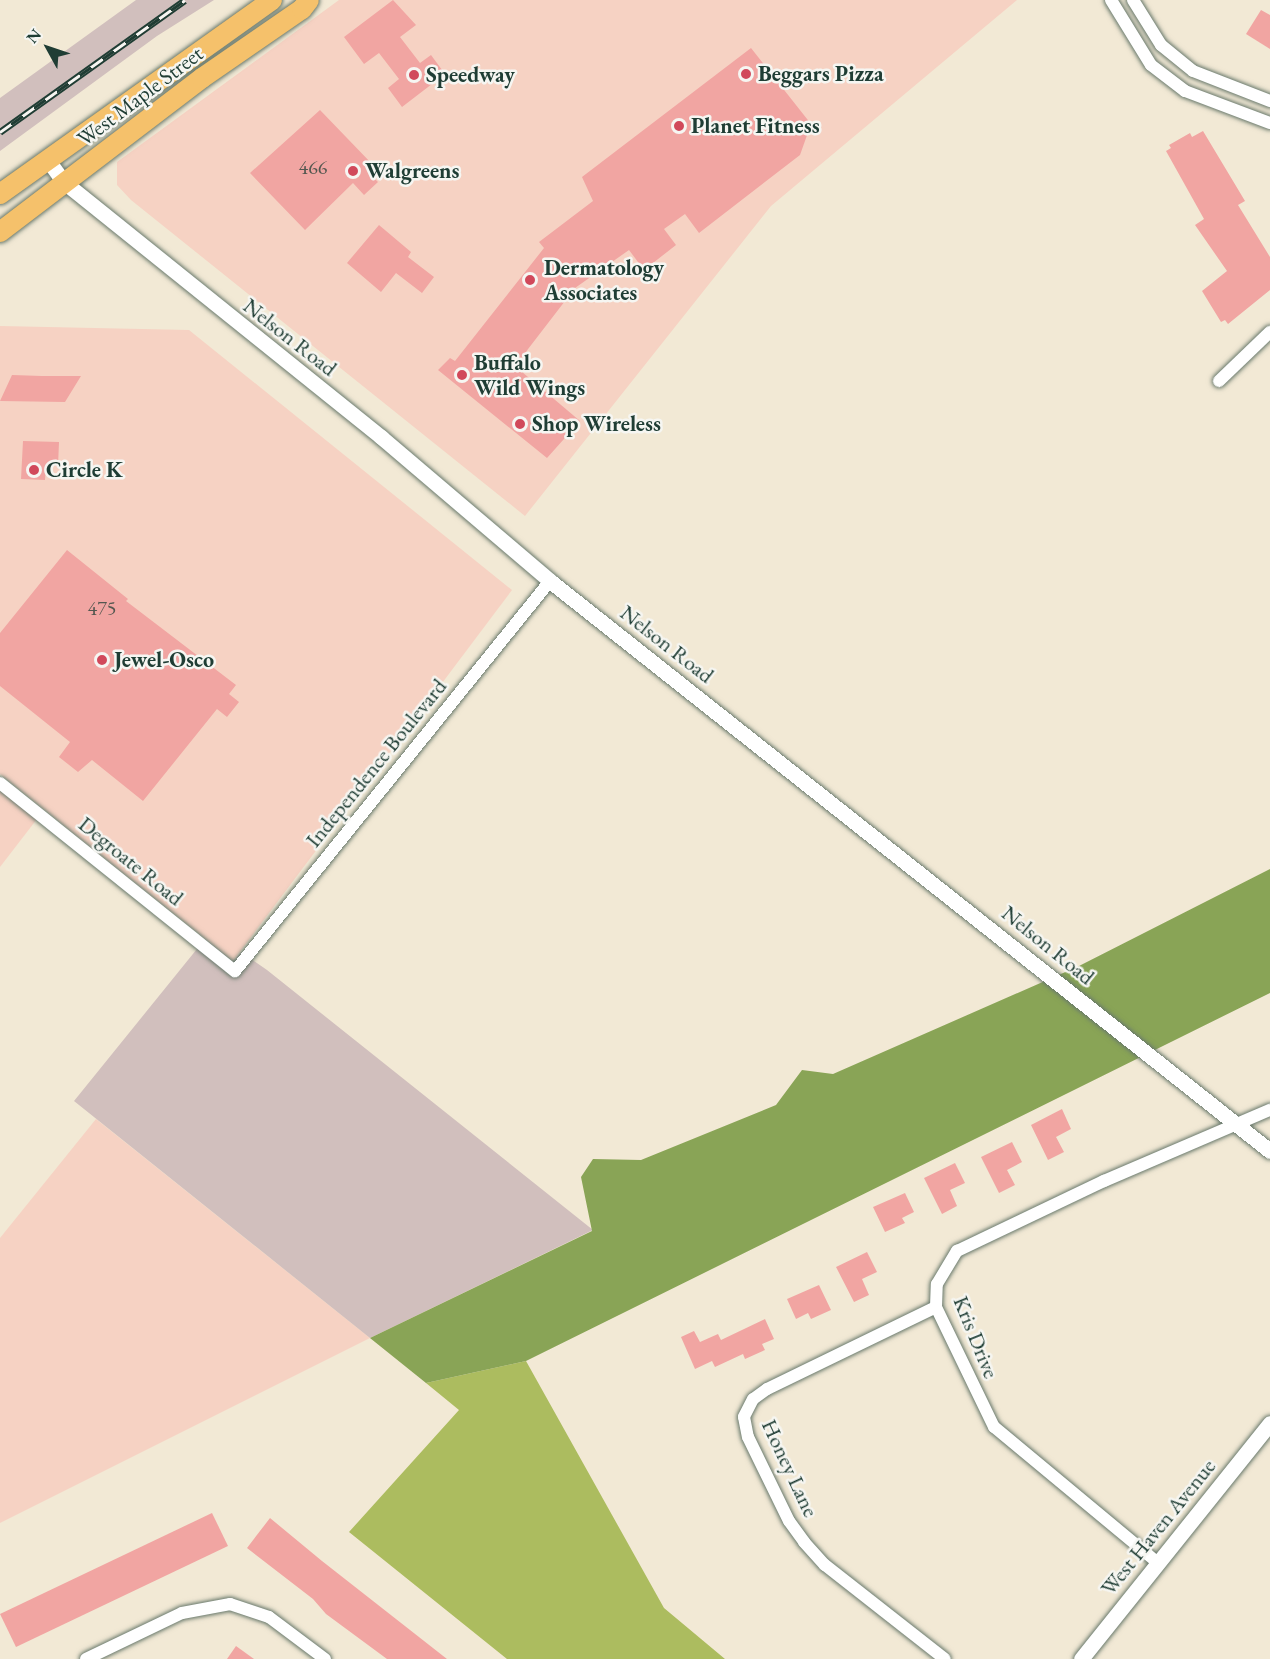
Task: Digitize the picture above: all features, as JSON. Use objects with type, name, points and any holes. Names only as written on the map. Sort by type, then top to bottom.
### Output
[{"type":"main road","name":"West Maple Street","points":[[0,194],[272,0]]},
{"type":"main road","name":"West Maple Street","points":[[0,232],[202,78],[302,9],[309,0]]},
{"type":"street","points":[[1111,0],[1151,65],[1185,91],[1270,123]]},
{"type":"street","points":[[1132,0],[1161,45],[1193,71],[1270,100]]},
{"type":"street","name":"Nelson Road","points":[[47,159],[64,182],[381,437],[550,581],[1270,1151]]},
{"type":"street","points":[[1219,381],[1270,332]]},
{"type":"street","name":"Independence Boulevard","points":[[235,971],[550,581]]},
{"type":"street","name":"Degroate Road","points":[[0,783],[235,971]]},
{"type":"street","name":"Kris Drive","points":[[1158,1563],[994,1427],[936,1307],[937,1284],[957,1251],[1104,1181],[1238,1126],[1270,1110]]},
{"type":"street","name":"Honey Lane","points":[[936,1307],[767,1389],[753,1399],[744,1417],[748,1437],[784,1511],[804,1542],[825,1565],[945,1659]]},
{"type":"street","name":"West Haven Avenue","points":[[1082,1659],[1270,1423]]},
{"type":"street","points":[[86,1659],[182,1612],[230,1604],[269,1617],[325,1659]]},
{"type":"shaded area","points":[[136,0],[214,0],[157,36],[0,151],[0,98]]},
{"type":"shaded area","points":[[339,0],[1017,0],[771,206],[525,516],[131,200],[117,185],[117,162]]},
{"type":"shaded area","points":[[0,326],[189,330],[512,590],[233,961],[0,774]]},
{"type":"shaded area","points":[[0,789],[37,819],[0,867]]},
{"type":"shaded area","points":[[205,939],[233,961],[241,952],[267,970],[593,1230],[370,1338],[74,1101]]},
{"type":"shaded area","points":[[96,1119],[370,1338],[0,1523],[0,1238]]},
{"type":"green space","points":[[1270,869],[1270,993],[526,1361],[426,1383],[370,1338],[592,1231],[581,1177],[593,1159],[641,1160],[776,1105],[802,1070],[833,1074],[1079,966]]},
{"type":"green space","points":[[526,1361],[664,1608],[725,1659],[507,1659],[349,1532],[459,1410],[426,1383]]},
{"type":"building","points":[[393,0],[416,25],[400,37],[420,63],[431,55],[445,74],[402,107],[388,88],[399,79],[379,53],[364,64],[344,37]]},
{"type":"building","points":[[1261,10],[1270,15],[1270,49],[1246,34]]},
{"type":"building","points":[[751,48],[811,124],[800,155],[699,233],[685,214],[664,229],[676,245],[644,270],[629,250],[575,288],[515,366],[580,421],[547,458],[438,370],[450,358],[455,361],[544,248],[539,242],[593,201],[582,177]]},
{"type":"building","name":"Walgreens","points":[[320,110],[373,165],[367,171],[378,182],[364,195],[353,183],[305,230],[250,173]]},
{"type":"building","points":[[1203,131],[1245,201],[1238,205],[1270,257],[1270,290],[1228,324],[1225,320],[1221,322],[1202,291],[1227,271],[1195,225],[1204,219],[1166,151],[1171,148],[1169,145],[1190,133],[1192,137]]},
{"type":"building","points":[[379,225],[411,252],[408,257],[434,277],[422,293],[396,273],[381,292],[347,263]]},
{"type":"building","name":"Circle K","points":[[12,375],[81,376],[65,402],[0,401]]},
{"type":"building","name":"Circle K","points":[[23,441],[59,442],[58,466],[46,465],[45,480],[21,479]]},
{"type":"building","name":"Jewel-Osco","points":[[67,550],[128,599],[126,601],[236,685],[229,694],[239,702],[227,717],[217,709],[143,801],[92,760],[78,772],[59,757],[70,742],[0,686],[0,633]]},
{"type":"building","points":[[1062,1109],[1071,1129],[1056,1137],[1064,1152],[1048,1160],[1031,1125]]},
{"type":"building","points":[[1012,1142],[1022,1162],[1007,1170],[1015,1185],[999,1193],[981,1157]]},
{"type":"building","points":[[955,1163],[965,1183],[950,1190],[957,1206],[942,1214],[924,1178]]},
{"type":"building","points":[[905,1193],[914,1212],[902,1218],[905,1223],[885,1232],[873,1207]]},
{"type":"building","points":[[867,1252],[877,1272],[862,1279],[869,1295],[854,1302],[836,1267]]},
{"type":"building","points":[[819,1285],[831,1310],[811,1319],[808,1313],[796,1319],[787,1299]]},
{"type":"building","points":[[765,1319],[774,1339],[762,1344],[765,1350],[745,1359],[743,1354],[715,1367],[712,1361],[695,1369],[681,1337],[694,1331],[700,1342],[718,1334],[721,1340]]},
{"type":"building","points":[[212,1513],[228,1546],[16,1647],[0,1614]]},
{"type":"building","points":[[270,1518],[447,1659],[387,1659],[326,1614],[313,1599],[247,1548]]},
{"type":"building","points":[[236,1646],[254,1659],[227,1659]]},
{"type":"railway","points":[[0,132],[185,0]]},
{"type":"place","name":"Beggars Pizza","points":[[746,74]]},
{"type":"place","name":"Speedway","points":[[414,75]]},
{"type":"place","name":"Planet Fitness","points":[[679,126]]},
{"type":"place","name":"Walgreens","points":[[353,171]]},
{"type":"place","name":"Dermatology Associates","points":[[530,280]]},
{"type":"place","name":"Buffalo Wild Wings","points":[[462,375]]},
{"type":"place","name":"Shop Wireless","points":[[520,424]]},
{"type":"place","name":"Circle K","points":[[34,470]]},
{"type":"place","name":"Jewel-Osco","points":[[102,660]]}]
